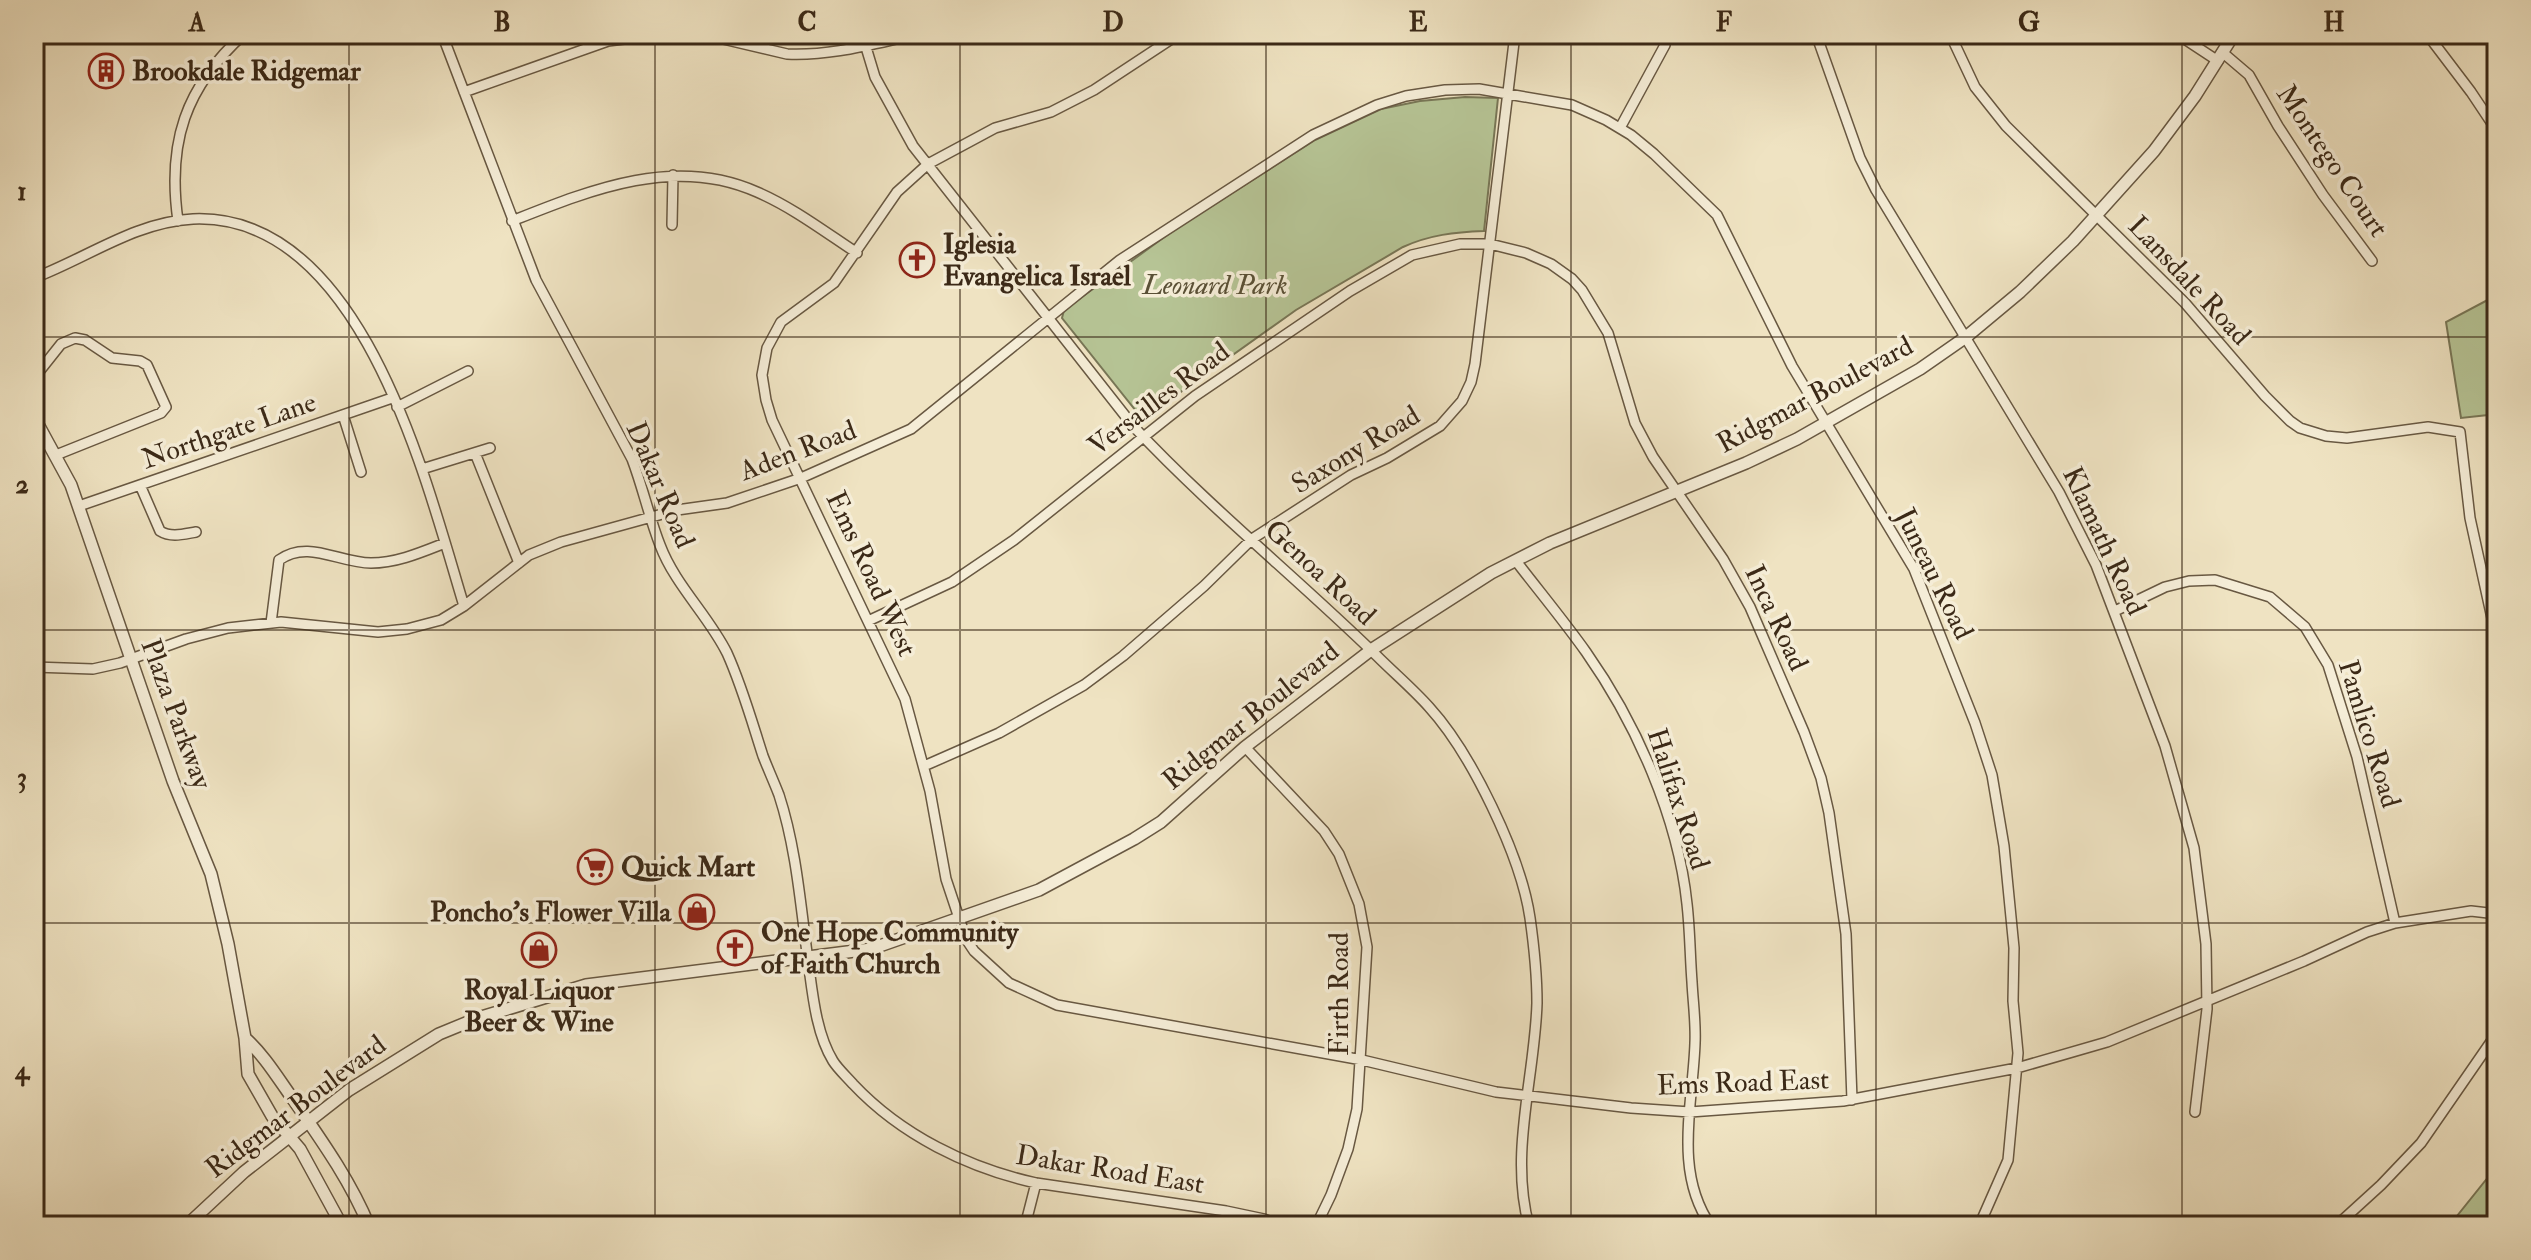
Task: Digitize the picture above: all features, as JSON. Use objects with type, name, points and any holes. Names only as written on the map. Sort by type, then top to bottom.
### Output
[{"type":"street","points":[[178,221],[174,163],[184,115],[196,90],[220,56],[244,34]]},
{"type":"street","name":"Dakar Road","points":[[442,34],[536,280],[632,459],[660,546],[726,653],[779,796],[808,959]]},
{"type":"street","points":[[464,92],[608,41],[664,34]]},
{"type":"street","points":[[702,34],[787,54],[830,54],[914,35]]},
{"type":"street","name":"Genoa Road","points":[[862,34],[885,96],[913,146],[1143,437],[1430,707],[1450,734],[1499,821],[1530,914],[1535,959],[1537,1004],[1524,1124],[1523,1178],[1529,1226]]},
{"type":"street","name":"Ems Road West","points":[[959,920],[946,879],[924,766],[905,699],[772,420],[762,375],[767,348],[781,322],[834,283],[897,192],[928,164],[995,128],[1051,112],[1094,90],[1179,34]]},
{"type":"street","name":"Saxony Road","points":[[924,766],[999,733],[1084,685],[1123,656],[1204,586],[1252,539],[1351,475],[1426,435],[1449,418],[1471,382],[1515,34]]},
{"type":"street","name":"Klamath Road","points":[[1816,34],[1860,158],[1876,190],[2059,492],[2096,565],[2165,746],[2194,848],[2206,944],[2207,1000],[2195,1112]]},
{"type":"street","name":"Lansdale Road","points":[[1950,34],[1975,87],[2006,126],[2185,303],[2265,396],[2300,428],[2326,436],[2347,438],[2428,427],[2460,432],[2470,518],[2497,641]]},
{"type":"street","name":"Montego Court","points":[[2177,34],[2249,75],[2323,195],[2372,261]]},
{"type":"street","name":"Ridgmar Boulevard","points":[[186,1226],[223,1190],[349,1090],[439,1034],[478,1018],[586,985],[863,951],[1039,890],[1134,839],[1161,822],[1245,747],[1371,650],[1491,573],[1550,543],[1746,463],[1920,369],[1966,337],[2020,292],[2098,215],[2154,151],[2234,34]]},
{"type":"street","points":[[2427,34],[2497,131]]},
{"type":"street","points":[[1620,128],[1665,45]]},
{"type":"street","name":"Aden Road","points":[[34,667],[93,669],[215,631],[271,623],[378,632],[407,629],[441,620],[464,606],[529,555],[579,535],[677,510],[727,503],[801,478],[911,429],[1120,260],[1313,135],[1377,105],[1406,96],[1479,89],[1508,93]]},
{"type":"street","name":"Juneau Road","points":[[1508,93],[1572,105],[1620,128],[1654,154],[1717,215],[1792,366],[1898,541],[1925,594],[1992,775],[2004,846],[2014,948],[2017,1068],[2008,1160],[1979,1226]]},
{"type":"street","points":[[672,225],[673,175]]},
{"type":"street","points":[[512,221],[598,189],[673,175],[714,179],[757,192],[857,253]]},
{"type":"street","points":[[34,278],[69,265],[125,235],[178,221],[217,221],[249,228],[304,259],[341,300],[377,363],[422,469],[464,606]]},
{"type":"street","name":"Versailles Road","points":[[868,621],[952,582],[1014,540],[1195,396],[1350,291],[1412,255],[1460,244],[1490,244]]},
{"type":"street","name":"Inca Road","points":[[1490,244],[1526,253],[1551,264],[1582,290],[1608,333],[1635,423],[1653,457],[1723,559],[1750,607],[1821,778],[1829,813],[1846,934],[1852,1100]]},
{"type":"street","points":[[34,378],[61,344],[75,338],[85,340],[112,358],[140,361],[147,365],[166,407],[161,413],[56,455]]},
{"type":"street","name":"Northgate Lane","points":[[79,506],[343,415],[394,402],[468,371]]},
{"type":"street","points":[[343,415],[361,472]]},
{"type":"street","name":"Plaza Parkway","points":[[34,417],[56,455],[79,506],[173,781],[211,874],[228,944],[245,1038],[248,1074],[272,1116],[289,1135],[342,1226]]},
{"type":"street","points":[[422,469],[490,448]]},
{"type":"street","points":[[475,453],[519,563]]},
{"type":"street","points":[[140,485],[160,531],[165,535],[196,532]]},
{"type":"street","points":[[271,623],[279,560],[290,552],[306,550],[351,561],[382,562],[445,543]]},
{"type":"street","name":"Halifax Road","points":[[1516,561],[1586,652],[1635,733],[1677,850],[1687,902],[1696,1040],[1689,1170],[1698,1203],[1711,1226]]},
{"type":"street","name":"Pamlico Road","points":[[2115,611],[2165,587],[2189,581],[2215,580],[2270,597],[2305,627],[2328,665],[2357,757],[2395,923]]},
{"type":"street","name":"Firth Road","points":[[1245,747],[1324,831],[1339,854],[1359,904],[1367,947],[1357,1109],[1348,1149],[1316,1226]]},
{"type":"street","name":"Ems Road East","points":[[959,920],[974,951],[994,972],[1028,994],[1057,1005],[1362,1060],[1496,1092],[1690,1112],[1852,1100],[2017,1068],[2107,1042],[2395,923],[2471,911],[2497,914]]},
{"type":"street","name":"Dakar Road East","points":[[808,959],[814,1000],[826,1047],[834,1063],[868,1100],[925,1141],[965,1161],[1011,1178],[1226,1211],[1281,1226]]},
{"type":"street","points":[[2336,1226],[2421,1143],[2497,1033]]},
{"type":"street","points":[[245,1038],[258,1050],[308,1121],[358,1199],[369,1226]]},
{"type":"street","points":[[1025,1226],[1036,1183]]},
{"type":"green space","name":"Leonard Park","points":[[1498,98],[1484,231],[1442,235],[1403,247],[1296,310],[1147,416],[1140,416],[1062,318],[1064,310],[1174,230],[1315,140],[1381,109],[1420,101]]},
{"type":"green space","points":[[2497,295],[2497,414],[2461,418],[2446,322]]},
{"type":"green space","points":[[2497,1166],[2497,1226],[2449,1226]]},
{"type":"place","name":"Brookdale Ridgemar","points":[[106,71]]},
{"type":"place","name":"Iglesia Evangelica Israel","points":[[917,260]]},
{"type":"place","name":"Quick Mart","points":[[595,867]]},
{"type":"place","name":"Poncho's Flower Villa","points":[[697,912]]},
{"type":"place","name":"One Hope Community of Faith Church","points":[[735,948]]},
{"type":"place","name":"Royal Liquor Beer & Wine","points":[[539,950]]}]
